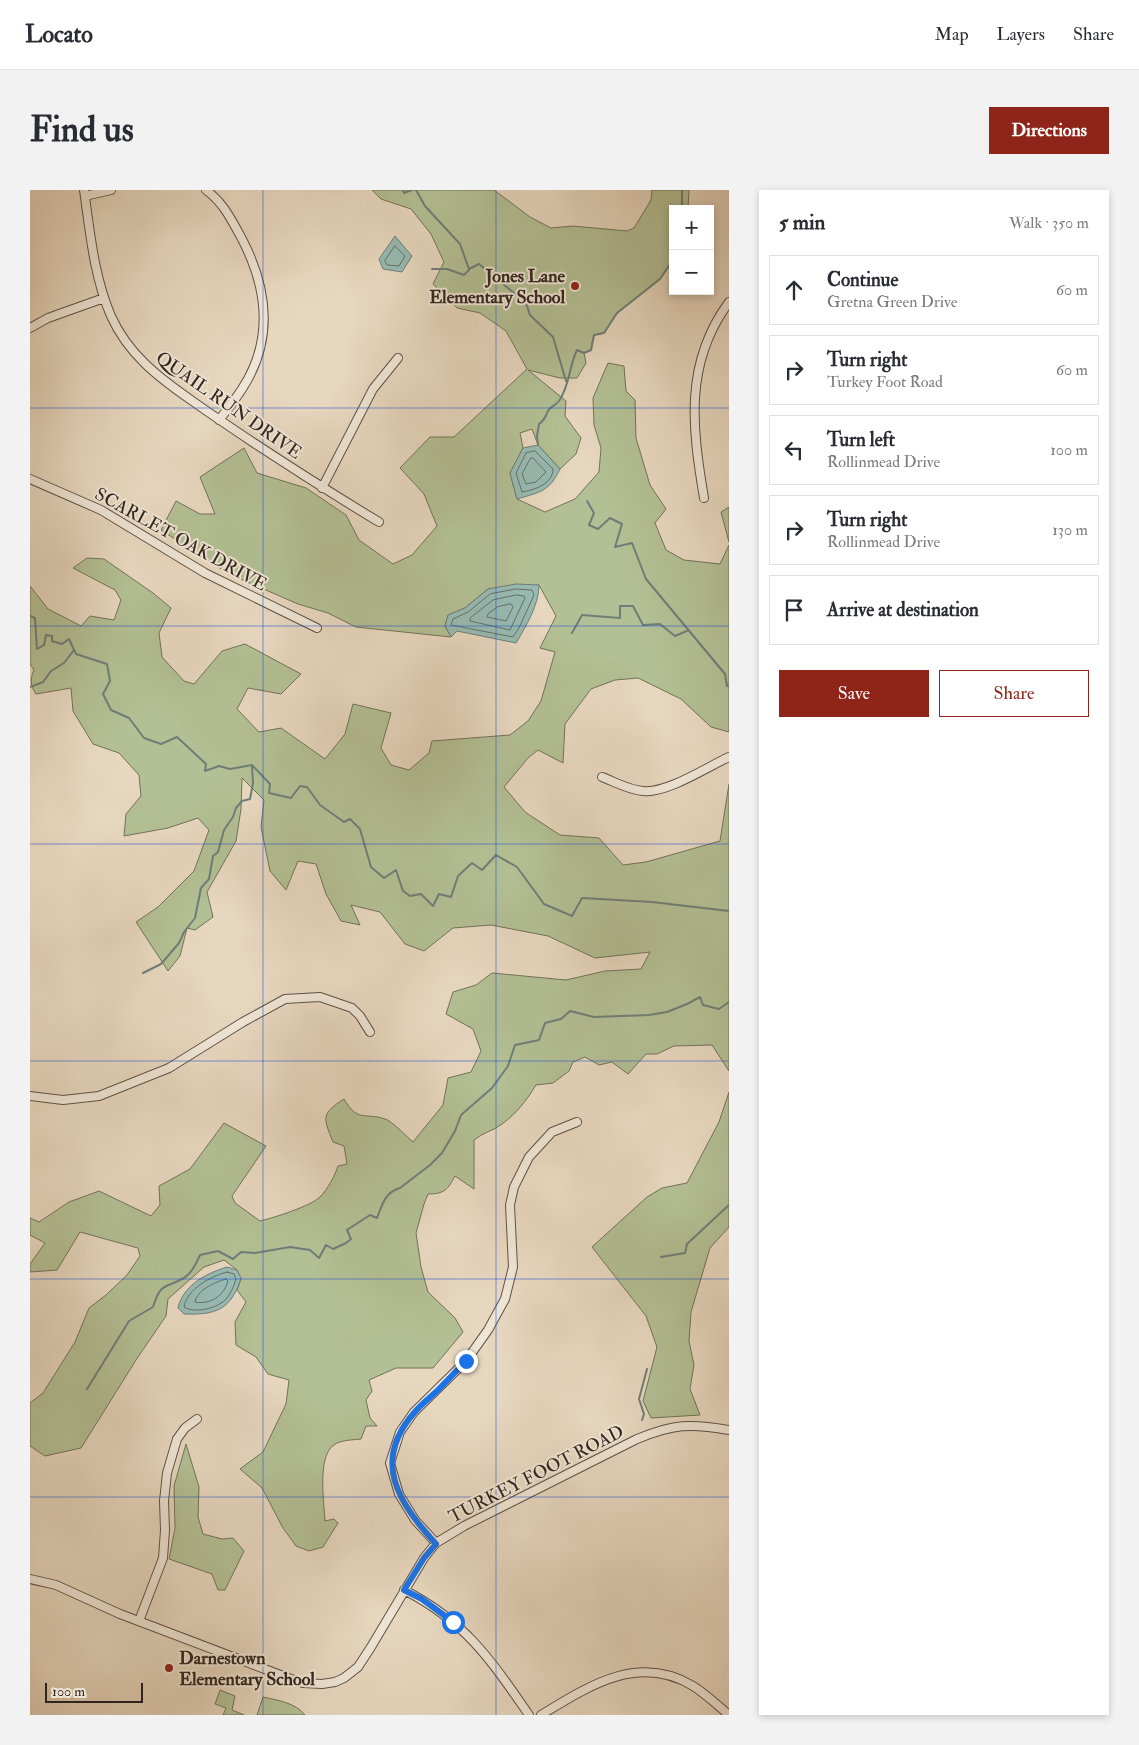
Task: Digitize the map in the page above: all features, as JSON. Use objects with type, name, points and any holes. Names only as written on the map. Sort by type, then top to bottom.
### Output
[{"type":"street","points":[[84,193],[111,190]]},
{"type":"street","points":[[208,190],[225,208],[252,258],[260,281],[264,314],[260,347],[253,368],[242,388],[219,420]]},
{"type":"street","name":"QUAIL RUN DRIVE","points":[[84,193],[96,266],[104,298],[120,331],[135,354],[159,377],[219,420],[322,488],[379,522]]},
{"type":"street","points":[[30,328],[48,318],[104,298]]},
{"type":"street","points":[[704,498],[694,426],[695,390],[700,362],[711,332],[729,302]]},
{"type":"street","points":[[322,488],[373,389],[398,358]]},
{"type":"street","name":"SCARLET OAK DRIVE","points":[[30,479],[101,510],[205,573],[318,628]]},
{"type":"street","points":[[602,776],[643,792],[661,790],[729,757]]},
{"type":"street","points":[[30,1096],[63,1100],[99,1096],[169,1068],[243,1022],[285,999],[320,997],[352,1008],[360,1016],[370,1032]]},
{"type":"street","points":[[436,1544],[415,1520],[399,1494],[390,1463],[400,1432],[414,1412],[466,1361],[488,1330],[505,1299],[512,1266],[510,1205],[514,1188],[529,1157],[552,1132],[577,1122]]},
{"type":"street","points":[[139,1621],[163,1558],[165,1530],[164,1501],[167,1473],[177,1439],[185,1428],[196,1419]]},
{"type":"street","name":"TURKEY FOOT ROAD","points":[[30,1578],[56,1585],[139,1621],[303,1683],[322,1684],[335,1682],[344,1678],[358,1667],[372,1647],[424,1558],[436,1544],[473,1522],[637,1439],[662,1429],[688,1426],[729,1430]]},
{"type":"street","points":[[404,1590],[434,1607],[473,1639],[529,1715]]},
{"type":"street","points":[[541,1715],[603,1681],[634,1672],[652,1672],[668,1675],[693,1686],[729,1715]]},
{"type":"green space","points":[[372,190],[494,190],[530,217],[551,228],[573,226],[627,231],[634,228],[651,200],[652,190],[689,190],[688,205],[669,205],[669,266],[660,279],[617,313],[604,333],[594,335],[591,350],[584,353],[586,363],[577,378],[560,378],[528,370],[566,401],[565,416],[581,438],[576,454],[560,469],[538,445],[532,429],[520,433],[523,448],[510,473],[517,499],[545,512],[575,499],[599,472],[601,448],[594,425],[593,398],[608,363],[624,366],[626,391],[635,400],[636,438],[650,485],[666,509],[655,523],[666,550],[684,560],[720,564],[729,545],[729,732],[711,727],[681,699],[638,678],[615,680],[591,689],[565,724],[563,763],[538,750],[528,758],[504,787],[525,812],[560,835],[599,838],[623,865],[646,862],[720,841],[729,784],[729,1071],[712,1045],[674,1046],[657,1054],[646,1054],[628,1074],[612,1062],[599,1065],[585,1057],[573,1062],[569,1071],[553,1083],[536,1085],[512,1116],[499,1126],[474,1140],[474,1189],[455,1176],[442,1192],[428,1194],[416,1233],[421,1267],[428,1292],[455,1318],[463,1332],[433,1368],[396,1368],[369,1380],[372,1391],[366,1400],[370,1418],[377,1426],[366,1426],[361,1439],[340,1442],[329,1451],[323,1469],[325,1521],[334,1519],[338,1523],[323,1547],[309,1551],[296,1546],[283,1528],[262,1488],[240,1469],[263,1452],[286,1404],[289,1380],[268,1374],[256,1357],[236,1345],[235,1322],[246,1302],[237,1290],[241,1279],[237,1270],[224,1260],[204,1267],[168,1299],[166,1316],[81,1448],[45,1456],[30,1446],[30,1403],[43,1393],[75,1342],[89,1308],[127,1275],[140,1256],[138,1248],[80,1232],[57,1270],[30,1272],[30,1264],[45,1243],[30,1235],[30,1218],[39,1222],[69,1202],[99,1191],[151,1216],[160,1205],[159,1186],[190,1169],[224,1123],[266,1146],[232,1196],[235,1203],[260,1221],[300,1208],[320,1197],[330,1183],[338,1166],[347,1164],[344,1146],[333,1142],[326,1121],[328,1113],[337,1104],[344,1099],[353,1111],[358,1114],[388,1120],[413,1142],[443,1105],[448,1078],[471,1072],[481,1051],[473,1029],[446,1014],[453,992],[476,985],[492,973],[566,980],[605,971],[641,969],[650,952],[595,958],[548,936],[491,925],[453,928],[424,951],[405,944],[380,912],[351,905],[360,925],[341,921],[326,894],[316,864],[298,861],[286,890],[270,871],[261,827],[264,800],[242,778],[241,809],[236,841],[207,892],[213,917],[195,930],[187,928],[180,956],[168,971],[136,922],[158,907],[194,871],[209,830],[198,818],[168,828],[124,836],[126,814],[141,796],[139,775],[119,753],[93,744],[73,711],[71,688],[36,694],[34,691],[31,682],[34,670],[30,664],[30,586],[48,609],[81,626],[90,616],[114,620],[121,600],[115,590],[73,568],[87,558],[104,559],[171,608],[159,633],[162,657],[184,681],[194,684],[222,651],[245,644],[301,674],[281,694],[248,688],[237,709],[259,732],[281,728],[325,759],[345,734],[353,704],[391,713],[381,748],[391,765],[409,770],[429,753],[432,741],[510,735],[528,721],[541,701],[555,652],[540,648],[556,616],[539,585],[488,589],[465,608],[448,615],[445,626],[451,637],[356,627],[328,613],[298,604],[229,574],[161,530],[176,501],[200,514],[215,514],[200,477],[244,448],[257,473],[306,488],[346,515],[359,540],[393,564],[412,555],[437,526],[424,494],[400,468],[430,437],[454,437],[527,369],[506,331],[480,313],[457,308],[433,284],[444,262],[431,234],[411,209],[381,199]]},
{"type":"green space","points":[[729,507],[729,542],[721,512]]},
{"type":"green space","points":[[729,1092],[729,1227],[710,1248],[691,1312],[689,1341],[694,1365],[690,1389],[700,1415],[651,1418],[643,1401],[657,1347],[646,1316],[592,1247],[647,1197],[662,1188],[687,1183],[719,1122]]},
{"type":"green space","points":[[186,1444],[199,1487],[198,1517],[203,1534],[222,1539],[233,1538],[244,1551],[225,1590],[218,1590],[212,1574],[169,1559],[175,1528],[174,1486]]},
{"type":"green space","points":[[220,1690],[235,1696],[232,1710],[244,1715],[223,1715],[226,1708],[215,1704]]},
{"type":"green space","points":[[263,1697],[291,1705],[305,1715],[257,1715]]},
{"type":"water","points":[[395,236],[412,256],[402,272],[383,269],[379,259]]},
{"type":"water","points":[[538,445],[560,469],[548,487],[532,495],[517,499],[510,473],[523,448]]},
{"type":"water","points":[[516,584],[539,585],[534,608],[516,643],[457,631],[451,637],[445,626],[448,615],[465,608],[488,589]]},
{"type":"water","points":[[227,1267],[237,1270],[241,1278],[237,1289],[227,1304],[213,1311],[195,1314],[184,1314],[178,1308],[185,1293],[197,1281]]},
{"type":"waterway","points":[[403,190],[404,193],[412,190]]},
{"type":"waterway","points":[[416,190],[425,206],[460,244],[469,269],[479,264],[526,303],[530,315],[553,337],[566,381]]},
{"type":"waterway","points":[[682,190],[682,205]]},
{"type":"waterway","points":[[538,445],[539,424],[563,395],[577,350],[584,353],[591,350],[594,335],[604,333],[617,313],[660,279],[669,266]]},
{"type":"waterway","points":[[432,269],[447,269],[464,275],[469,270]]},
{"type":"waterway","points":[[587,501],[594,513],[589,525],[598,529],[610,518],[622,524],[615,547],[632,543],[646,579],[725,674],[727,686],[729,686]]},
{"type":"waterway","points":[[572,633],[582,615],[620,618],[620,606],[633,606],[643,625],[660,624],[675,636],[689,630]]},
{"type":"waterway","points":[[30,616],[35,618],[37,649],[44,645],[46,635],[52,636],[52,641],[62,644],[69,639],[76,654],[107,664],[110,681],[103,694],[111,710],[129,718],[144,738],[161,744],[177,737],[206,764],[205,771],[219,766],[230,769],[252,765],[270,784],[269,793],[291,798],[300,786],[307,787],[320,805],[344,822],[350,819],[360,829],[371,867],[384,878],[396,870],[403,891],[410,896],[421,894],[433,906],[439,894],[451,897],[458,876],[472,863],[482,870],[496,855],[517,867],[544,904],[572,916],[582,898],[652,902],[729,911]]},
{"type":"waterway","points":[[30,687],[43,682],[51,671],[64,663],[74,650]]},
{"type":"waterway","points":[[143,973],[161,964],[179,943],[184,932],[195,918],[201,888],[209,879],[213,856],[218,852],[224,830],[233,817],[236,808],[242,801],[250,799],[253,783],[252,766]]},
{"type":"waterway","points":[[87,1389],[129,1321],[153,1307],[158,1293],[164,1287],[187,1276],[194,1268],[200,1255],[218,1251],[233,1259],[241,1252],[255,1253],[290,1247],[310,1250],[319,1258],[326,1245],[333,1249],[346,1243],[351,1239],[347,1230],[370,1215],[377,1218],[387,1196],[430,1165],[442,1153],[455,1131],[461,1115],[492,1088],[508,1066],[515,1045],[539,1040],[545,1023],[561,1019],[570,1011],[594,1017],[649,1015],[667,1012],[700,997],[703,1005],[719,1009],[729,1002]]},
{"type":"waterway","points":[[661,1257],[685,1253],[687,1244],[729,1205]]},
{"type":"waterway","points":[[642,1420],[644,1414],[639,1399],[647,1369]]},
{"type":"place","name":"Jones Lane Elementary School","points":[[575,286]]},
{"type":"place","name":"Darnestown Elementary School","points":[[169,1668]]},
{"type":"route","points":[[453,1622],[422,1599],[404,1590],[424,1558],[436,1544],[415,1520],[399,1494],[390,1463],[400,1432],[414,1412],[466,1361]]}]
